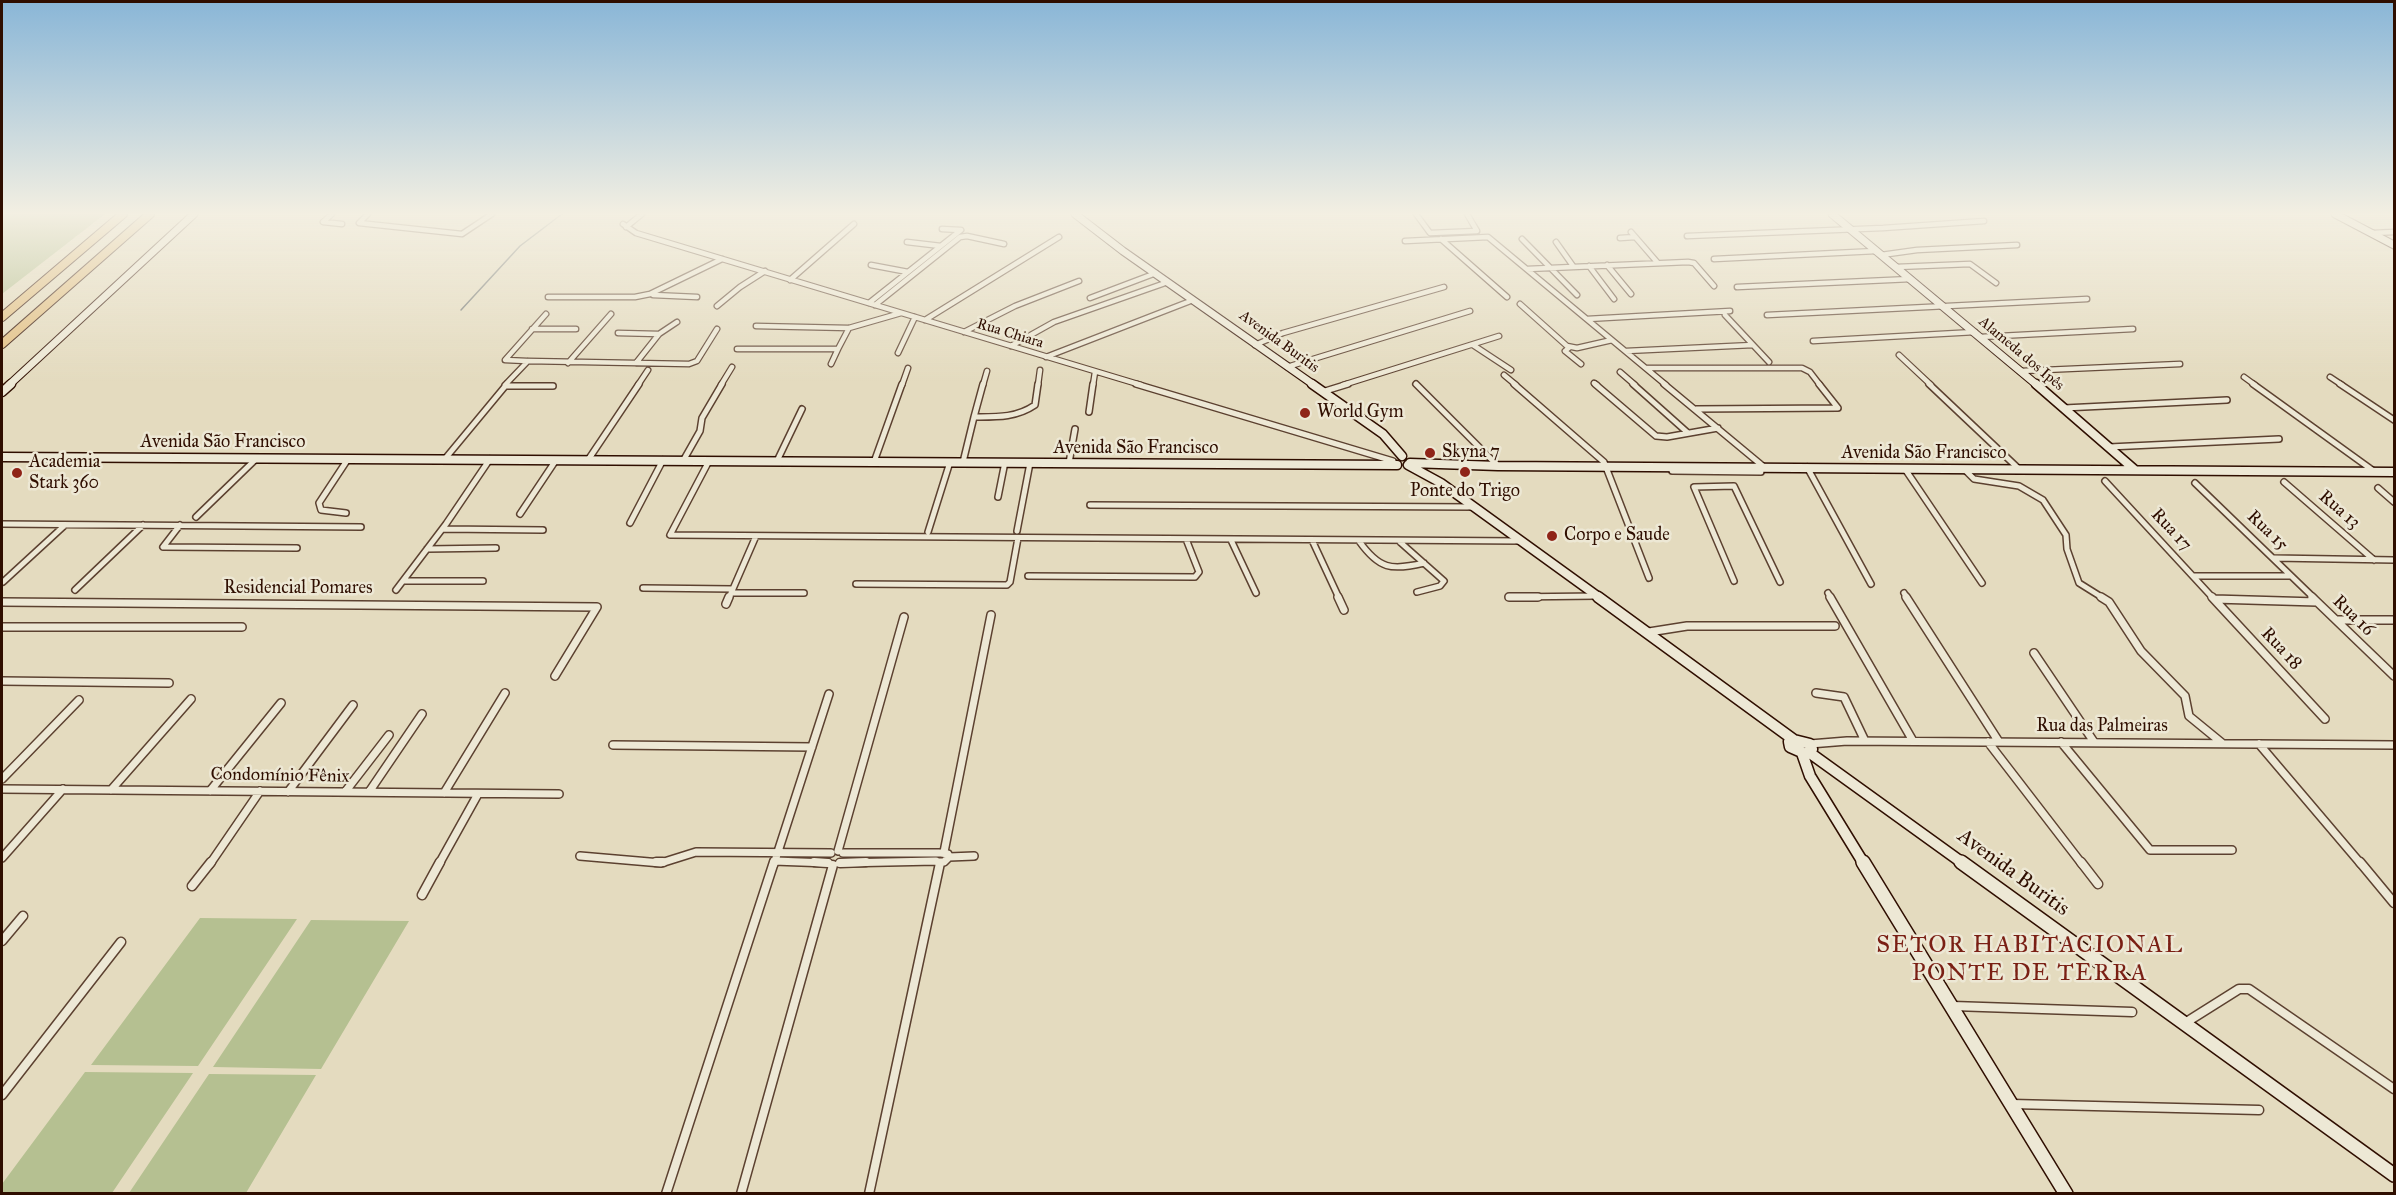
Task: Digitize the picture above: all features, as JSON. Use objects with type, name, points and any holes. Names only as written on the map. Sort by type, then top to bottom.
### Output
[{"type":"main road","points":[[2,317],[57,270]]},
{"type":"main road","points":[[2,344],[87,270]]},
{"type":"street","points":[[2,392],[134,270]]},
{"type":"street","points":[[548,297],[635,297],[650,294],[700,270]]},
{"type":"street","name":"Rua Chiara","points":[[761,270],[1395,463]]},
{"type":"street","points":[[790,280],[802,270]]},
{"type":"street","points":[[896,270],[908,272]]},
{"type":"street","points":[[868,303],[911,270]]},
{"type":"street","points":[[875,305],[919,270]]},
{"type":"street","points":[[925,320],[1006,270]]},
{"type":"street","name":"Avenida Buritis","points":[[1152,270],[1190,301],[1383,434],[1407,460],[1649,632],[1794,740],[1789,742],[1790,747],[1807,750],[2394,1175]]},
{"type":"street","points":[[1476,270],[1507,297]]},
{"type":"street","points":[[1528,270],[1718,428],[1763,470]]},
{"type":"street","points":[[1553,270],[1577,295]]},
{"type":"street","points":[[1592,270],[1614,299]]},
{"type":"street","points":[[1611,270],[1631,294]]},
{"type":"street","points":[[1698,270],[1714,286]]},
{"type":"street","name":"Alameda dos Ipês","points":[[1899,270],[1977,334],[2025,370],[2064,408],[2135,470]]},
{"type":"street","points":[[1978,270],[1996,283]]},
{"type":"street","points":[[717,306],[740,286],[765,271]]},
{"type":"street","points":[[1090,298],[1156,273]]},
{"type":"street","points":[[1737,287],[1911,279]]},
{"type":"street","points":[[964,332],[1015,306],[1079,281]]},
{"type":"street","points":[[1011,346],[1054,322],[1168,282]]},
{"type":"street","points":[[1126,285],[1135,292]]},
{"type":"street","points":[[1255,345],[1283,333],[1444,287]]},
{"type":"street","points":[[650,294],[697,297]]},
{"type":"street","points":[[1767,315],[2087,299]]},
{"type":"street","points":[[1046,357],[1190,301]]},
{"type":"street","points":[[1520,304],[1570,347],[1577,348],[1612,340]]},
{"type":"street","points":[[1287,367],[1470,311]]},
{"type":"street","points":[[756,326],[849,328],[902,313]]},
{"type":"street","points":[[1587,319],[1727,313],[1769,362]]},
{"type":"street","points":[[546,314],[505,360],[568,363],[693,363],[717,329]]},
{"type":"street","points":[[568,363],[611,314]]},
{"type":"street","points":[[898,353],[915,317]]},
{"type":"street","points":[[636,363],[659,334],[677,322]]},
{"type":"street","points":[[831,364],[849,328]]},
{"type":"street","points":[[532,329],[576,329]]},
{"type":"street","points":[[1813,341],[2133,329]]},
{"type":"street","points":[[618,333],[659,334]]},
{"type":"street","points":[[1321,392],[1499,336]]},
{"type":"street","points":[[1473,345],[1511,370]]},
{"type":"street","points":[[1626,351],[1753,345]]},
{"type":"street","points":[[1570,347],[1566,351],[1581,364]]},
{"type":"street","points":[[737,349],[838,349]]},
{"type":"street","points":[[1899,355],[2019,469]]},
{"type":"street","points":[[444,460],[528,361]]},
{"type":"street","points":[[2025,370],[2180,364]]},
{"type":"street","points":[[683,461],[700,431],[702,418],[732,367]]},
{"type":"street","points":[[874,462],[908,368]]},
{"type":"street","points":[[1646,368],[1798,368],[1810,372],[1838,408],[1832,410],[1696,410]]},
{"type":"street","points":[[588,460],[648,370]]},
{"type":"street","points":[[963,462],[987,370]]},
{"type":"street","points":[[974,417],[1007,417],[1027,411],[1035,405],[1040,370]]},
{"type":"street","points":[[1089,412],[1095,372]]},
{"type":"street","points":[[1620,372],[1688,433]]},
{"type":"street","points":[[1504,375],[1607,466],[1649,578]]},
{"type":"street","points":[[2244,377],[2372,469]]},
{"type":"street","points":[[2330,377],[2394,420]]},
{"type":"street","points":[[1594,383],[1652,435],[1667,437],[1718,428]]},
{"type":"street","points":[[1416,384],[1498,466]]},
{"type":"street","points":[[505,386],[553,386]]},
{"type":"street","points":[[2064,408],[2227,400]]},
{"type":"street","points":[[777,461],[802,409]]},
{"type":"street","points":[[1069,463],[1075,429]]},
{"type":"street","points":[[2109,447],[2279,439]]},
{"type":"street","name":"Avenida São Francisco","points":[[2,457],[1030,463],[1395,463],[1407,460],[1454,465],[1607,466],[1715,470],[2372,469],[2394,472]]},
{"type":"street","points":[[196,517],[257,458]]},
{"type":"street","points":[[346,513],[324,511],[319,506],[326,490],[348,459]]},
{"type":"street","points":[[396,590],[490,459]]},
{"type":"street","points":[[520,514],[556,460]]},
{"type":"street","points":[[630,523],[663,460]]},
{"type":"street","points":[[709,461],[669,534],[1520,541]]},
{"type":"street","points":[[927,532],[950,462]]},
{"type":"street","points":[[998,497],[1005,462]]},
{"type":"street","points":[[1017,531],[1030,463]]},
{"type":"street","points":[[1905,469],[1982,583]]},
{"type":"street","points":[[1659,471],[1715,470],[1715,486]]},
{"type":"street","points":[[1809,470],[1871,584]]},
{"type":"street","points":[[1965,470],[1974,478],[2019,486],[2043,500],[2067,537],[2067,549],[2079,583],[2109,602],[2141,651],[2185,696],[2189,716],[2222,743]]},
{"type":"street","name":"Rua 17","points":[[2105,481],[2214,599]]},
{"type":"street","name":"Rua 13","points":[[2284,482],[2374,560]]},
{"type":"street","name":"Rua 15","points":[[2194,483],[2317,602]]},
{"type":"street","points":[[1734,581],[1694,487],[1734,486],[1780,582]]},
{"type":"street","points":[[2378,488],[2394,502]]},
{"type":"street","points":[[1090,505],[1475,507]]},
{"type":"street","points":[[2,524],[361,527]]},
{"type":"street","points":[[3,582],[65,525]]},
{"type":"street","points":[[75,590],[143,525]]},
{"type":"street","points":[[180,525],[163,544],[163,547],[297,548]]},
{"type":"street","points":[[442,528],[543,530]]},
{"type":"street","points":[[726,604],[756,536]]},
{"type":"street","points":[[856,584],[1007,585],[1011,582],[1018,538]]},
{"type":"street","points":[[1028,576],[1195,577],[1199,572],[1186,539]]},
{"type":"street","points":[[1231,540],[1256,594]]},
{"type":"street","points":[[1312,540],[1344,610]]},
{"type":"street","points":[[1359,541],[1385,568],[1405,568],[1424,563]]},
{"type":"street","points":[[1399,541],[1444,581],[1440,586],[1417,592]]},
{"type":"street","points":[[427,549],[496,548]]},
{"type":"street","points":[[2274,558],[2394,560]]},
{"type":"street","points":[[2193,576],[2292,576]]},
{"type":"street","points":[[403,581],[483,581]]},
{"type":"street","points":[[643,588],[804,593]]},
{"type":"street","points":[[1828,593],[1913,741]]},
{"type":"street","points":[[1904,593],[1999,742]]},
{"type":"street","points":[[1509,597],[1599,596]]},
{"type":"street","points":[[2214,599],[2317,602]]},
{"type":"street","name":"Rua 18","points":[[2214,599],[2325,719]]},
{"type":"street","name":"Residencial Pomares","points":[[2,602],[597,607],[555,676]]},
{"type":"street","name":"Rua 16","points":[[2317,602],[2394,676]]},
{"type":"street","points":[[869,1194],[942,857],[991,615]]},
{"type":"street","points":[[834,864],[827,858],[837,852],[904,617]]},
{"type":"street","points":[[2337,620],[2394,620]]},
{"type":"street","points":[[1649,632],[1687,626],[1835,626]]},
{"type":"street","points":[[2,627],[242,627]]},
{"type":"street","points":[[2034,653],[2094,742]]},
{"type":"street","points":[[2,681],[169,683]]},
{"type":"street","points":[[444,793],[505,693]]},
{"type":"street","points":[[1816,693],[1844,697],[1865,741]]},
{"type":"street","points":[[666,1194],[829,694]]},
{"type":"street","points":[[111,790],[191,699]]},
{"type":"street","points":[[2,779],[79,700]]},
{"type":"street","points":[[210,791],[281,703]]},
{"type":"street","points":[[288,792],[353,705]]},
{"type":"street","points":[[369,792],[422,714]]},
{"type":"street","points":[[345,792],[389,735]]},
{"type":"street","name":"Rua das Palmeiras","points":[[1807,750],[1865,741],[2394,745]]},
{"type":"street","points":[[1988,742],[2098,884]]},
{"type":"street","points":[[2061,742],[2150,850],[2232,850]]},
{"type":"street","points":[[613,744],[812,747]]},
{"type":"street","points":[[2259,744],[2394,903]]},
{"type":"street","points":[[1807,750],[1810,776],[2066,1194]]},
{"type":"street","name":"Condomínio Fênix","points":[[2,789],[559,794]]},
{"type":"street","points":[[2,858],[63,789]]},
{"type":"street","points":[[192,886],[215,861],[230,834],[260,791]]},
{"type":"street","points":[[422,895],[478,794]]},
{"type":"street","points":[[580,856],[661,863],[696,852],[776,857],[834,864],[974,856]]},
{"type":"street","points":[[776,857],[837,852],[942,857]]},
{"type":"street","points":[[741,1194],[834,864],[844,858],[837,852]]},
{"type":"street","points":[[803,862],[805,853]]},
{"type":"street","points":[[2,941],[23,916]]},
{"type":"street","points":[[2,1095],[122,942]]},
{"type":"street","points":[[2185,1023],[2239,989],[2249,989],[2394,1089]]},
{"type":"street","points":[[1952,1006],[2132,1012]]},
{"type":"street","points":[[2011,1104],[2259,1110]]},
{"type":"green space","points":[[2,270],[33,270],[2,294]]},
{"type":"green space","points":[[200,918],[297,919],[198,1066],[91,1065]]},
{"type":"green space","points":[[311,920],[409,921],[321,1069],[213,1067]]},
{"type":"green space","points":[[85,1072],[193,1073],[112,1193],[2,1193],[2,1184]]},
{"type":"green space","points":[[209,1074],[316,1075],[246,1193],[129,1193]]},
{"type":"waterway","points":[[461,310],[498,270]]},
{"type":"place","name":"World Gym","points":[[1305,413]]},
{"type":"place","name":"Skyna 7","points":[[1430,453]]},
{"type":"place","name":"Ponte do Trigo","points":[[1465,472]]},
{"type":"place","name":"Academia Stark 360","points":[[17,473]]},
{"type":"place","name":"Corpo e Saude","points":[[1552,536]]},
{"type":"district","name":"SETOR HABITACIONAL PONTE DE TERRA","points":[[2030,960]]}]
